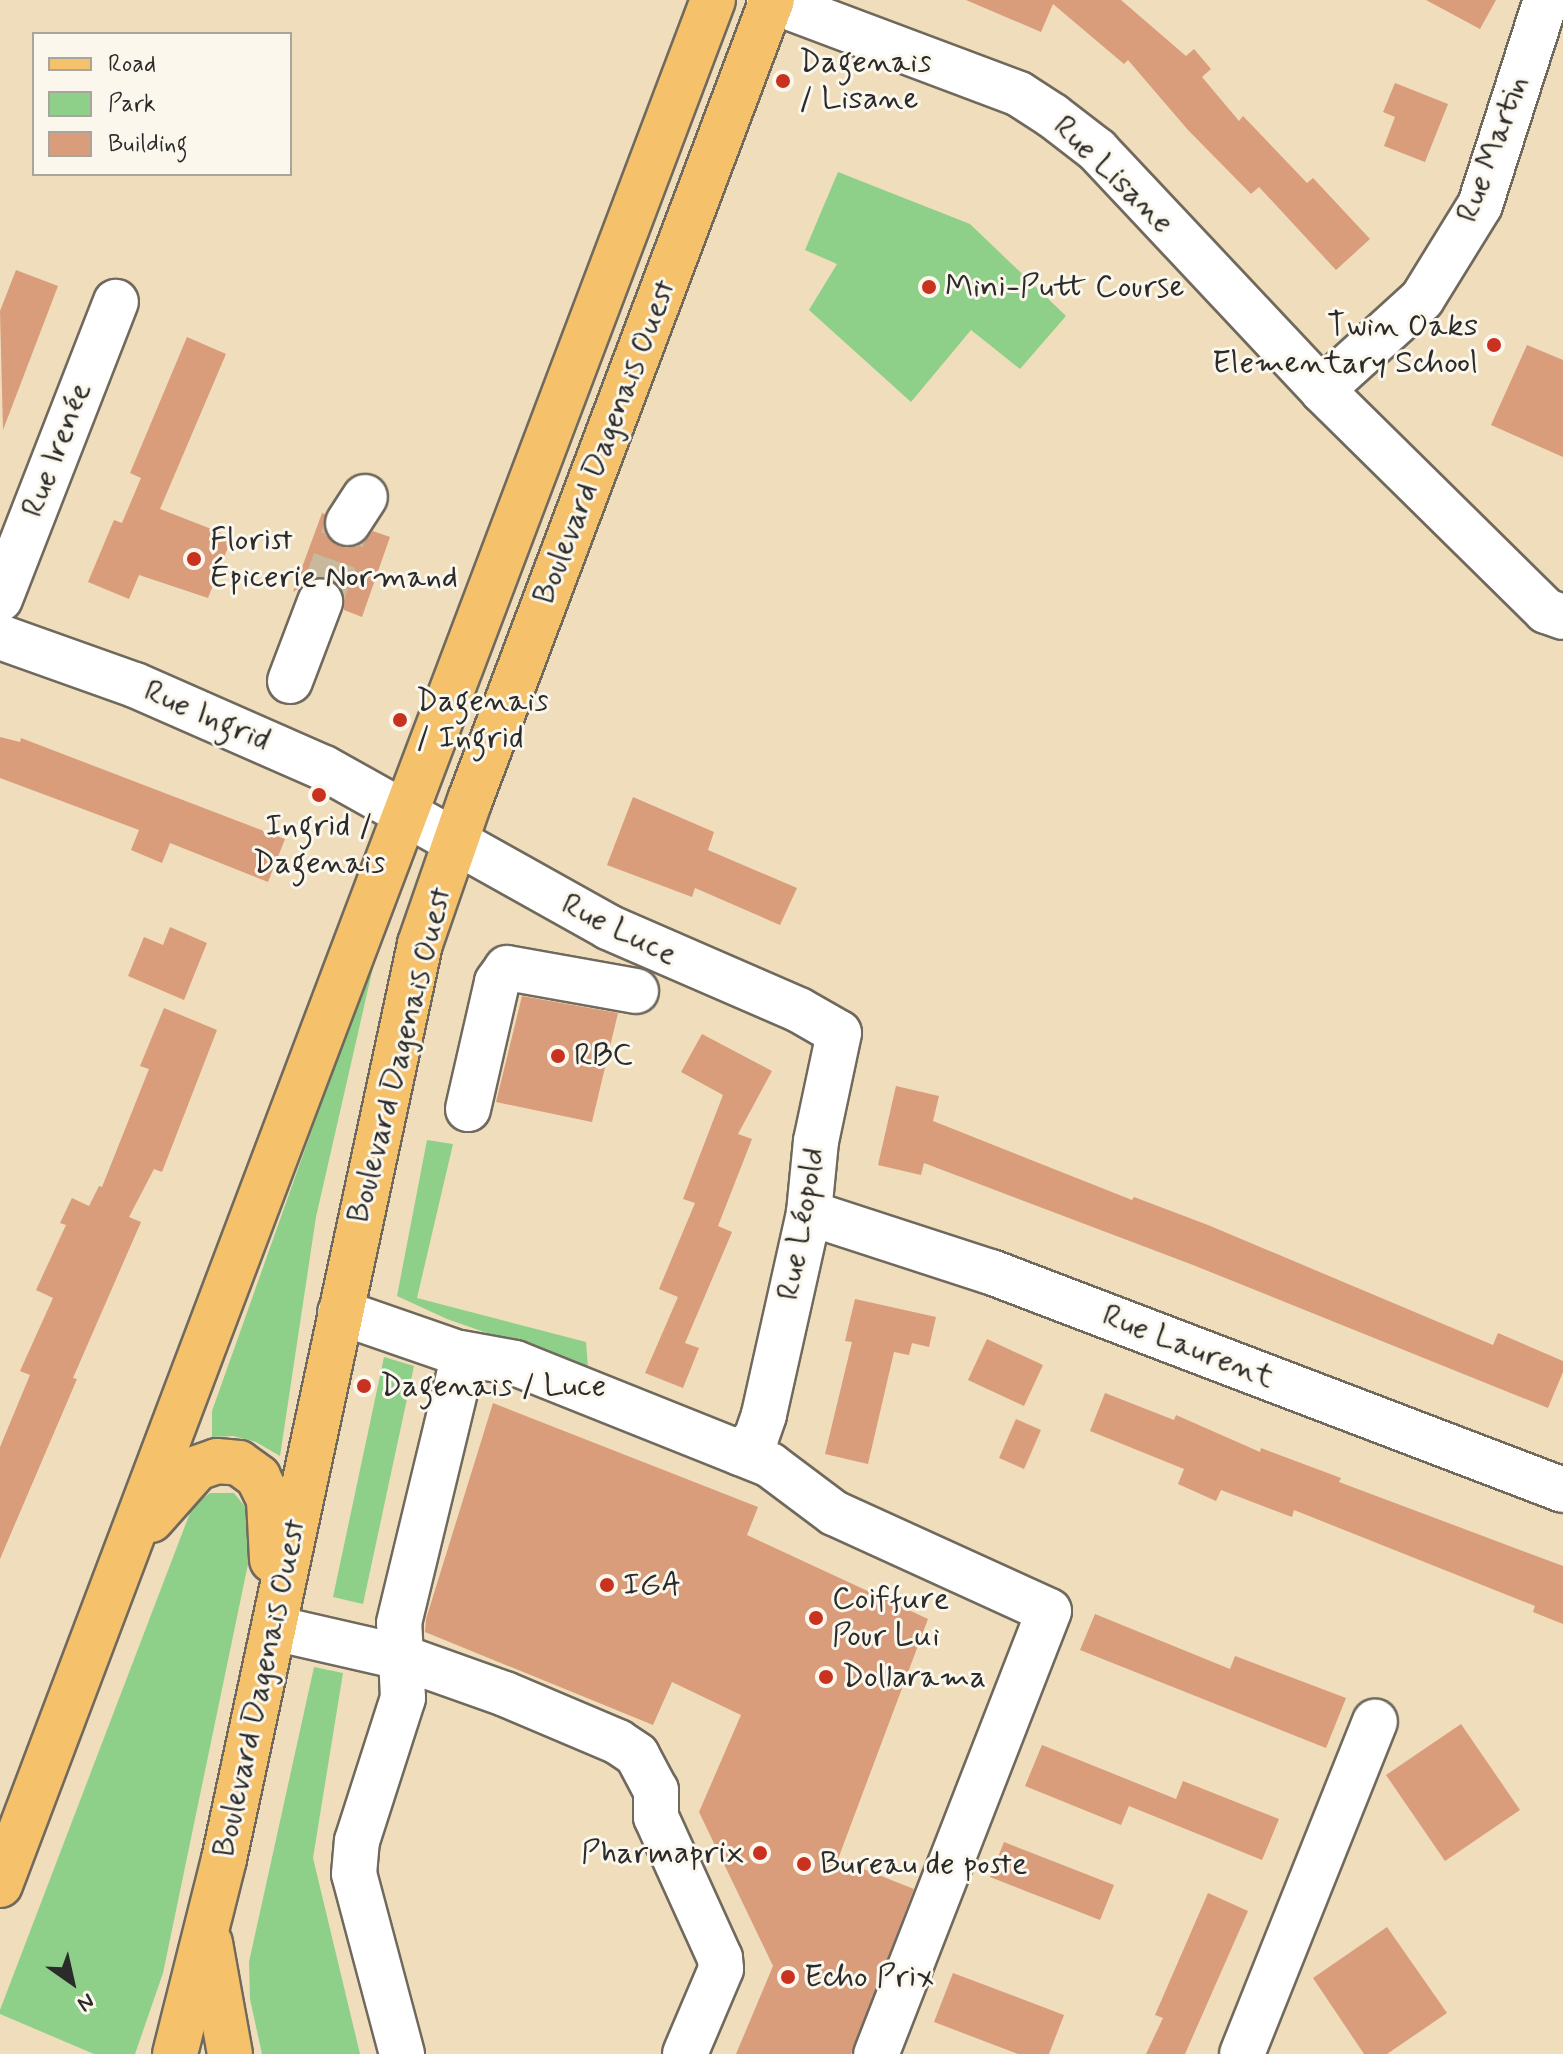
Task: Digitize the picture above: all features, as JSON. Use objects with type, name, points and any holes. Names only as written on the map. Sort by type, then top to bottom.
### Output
[{"type":"main road","name":"Boulevard Dagenais Ouest","points":[[0,1885],[713,0]]},
{"type":"main road","name":"Boulevard Dagenais Ouest","points":[[175,2054],[208,1925],[274,1628],[414,967],[456,841],[771,0]]},
{"type":"main road","points":[[130,1547],[197,1468],[217,1461],[239,1463],[258,1477],[269,1500],[274,1628]]},
{"type":"main road","points":[[208,1925],[230,2054]]},
{"type":"street","name":"Rue Lisane","points":[[771,0],[1019,94],[1097,150],[1322,390],[1546,611],[1563,617]]},
{"type":"street","name":"Rue Martin","points":[[1322,390],[1422,299],[1480,205],[1546,0]]},
{"type":"street","name":"Rue Irenée","points":[[0,599],[116,302]]},
{"type":"street","points":[[290,681],[320,602]]},
{"type":"street","name":"Rue Ingrid","points":[[0,637],[70,660],[209,716],[324,768],[406,812]]},
{"type":"street","name":"Rue Luce","points":[[406,812],[608,927],[799,1010],[839,1033]]},
{"type":"street","points":[[468,1109],[497,982],[507,968],[636,991]]},
{"type":"street","name":"Rue Léopold","points":[[740,1453],[756,1438],[764,1415],[809,1213],[816,1141],[839,1033]]},
{"type":"street","name":"Rue Laurent","points":[[809,1213],[991,1272],[1563,1490]]},
{"type":"street","points":[[340,1312],[460,1353],[515,1363],[770,1465],[834,1513],[1049,1611],[876,2054]]},
{"type":"street","points":[[402,2054],[354,1874],[357,1841],[403,1698],[399,1623],[464,1355],[460,1353]]},
{"type":"street","points":[[274,1628],[401,1657],[505,1694],[618,1742],[637,1755],[656,1790],[656,1817],[720,1958],[717,1979],[685,2054]]},
{"type":"street","points":[[1242,2054],[1375,1722]]},
{"type":"green space","name":"Mini-Putt Course","points":[[838,172],[970,224],[1066,316],[1020,369],[971,330],[911,402],[809,310],[837,264],[805,250]]},
{"type":"green space","points":[[379,941],[316,1217],[280,1456],[256,1442],[233,1436],[212,1437],[212,1411]]},
{"type":"green space","points":[[427,1140],[453,1144],[417,1298],[586,1342],[588,1368],[447,1319],[397,1296]]},
{"type":"green space","points":[[384,1357],[414,1366],[363,1604],[333,1597]]},
{"type":"green space","points":[[210,1493],[234,1493],[247,1509],[253,1540],[163,1973],[135,2054],[94,2054],[0,2014],[0,2010],[193,1505]]},
{"type":"green space","points":[[314,1667],[343,1673],[313,1858],[360,2054],[262,2054],[250,1999],[249,1962]]},
{"type":"building","points":[[966,0],[1121,0],[1186,56],[1194,49],[1211,69],[1202,77],[1239,121],[1243,116],[1307,183],[1313,178],[1370,239],[1336,270],[1259,187],[1251,194],[1188,130],[1128,60],[1124,64],[1053,4],[1041,32]]},
{"type":"building","points":[[1426,0],[1496,0],[1480,29]]},
{"type":"building","points":[[1395,83],[1448,104],[1425,162],[1384,146],[1395,117],[1383,112]]},
{"type":"building","points":[[16,270],[58,286],[3,430],[0,311]]},
{"type":"building","points":[[187,337],[226,354],[160,509],[232,537],[208,598],[139,575],[129,599],[88,582],[114,520],[122,523],[141,478],[130,473]]},
{"type":"building","points":[[1527,345],[1563,360],[1563,457],[1491,425]]},
{"type":"building","points":[[322,513],[325,514],[325,534],[335,544],[346,548],[359,546],[373,531],[390,537],[362,617],[344,610],[340,587],[328,578],[315,578],[293,592]]},
{"type":"building","points":[[0,737],[20,742],[21,738],[285,839],[268,882],[170,843],[162,863],[131,850],[139,830],[0,778]]},
{"type":"building","points":[[633,797],[714,832],[708,850],[797,888],[780,925],[695,888],[692,897],[607,865]]},
{"type":"building","points":[[170,927],[207,943],[184,1000],[128,976],[144,937],[163,945]]},
{"type":"building","name":"RBC","points":[[522,996],[618,1013],[592,1122],[496,1102]]},
{"type":"building","points":[[164,1008],[217,1030],[162,1172],[154,1169],[129,1217],[141,1222],[73,1378],[77,1379],[0,1559],[0,1447],[30,1375],[20,1371],[53,1298],[36,1290],[66,1225],[60,1223],[72,1198],[89,1206],[99,1186],[102,1187],[149,1069],[140,1066]]},
{"type":"building","points":[[702,1034],[772,1071],[738,1134],[752,1139],[718,1226],[732,1232],[685,1343],[699,1348],[683,1388],[645,1373],[678,1297],[659,1289],[695,1203],[683,1199],[723,1095],[681,1072]]},
{"type":"building","points":[[896,1086],[939,1096],[933,1121],[1132,1200],[1134,1197],[1208,1225],[1493,1345],[1498,1333],[1563,1361],[1563,1372],[1548,1408],[1193,1265],[924,1163],[921,1175],[878,1165]]},
{"type":"building","points":[[855,1299],[936,1317],[929,1347],[912,1343],[909,1355],[894,1352],[868,1464],[825,1454],[852,1342],[845,1341]]},
{"type":"building","points":[[987,1339],[1043,1365],[1024,1406],[968,1380]]},
{"type":"building","points":[[1105,1393],[1174,1420],[1176,1415],[1260,1452],[1261,1448],[1341,1478],[1339,1482],[1563,1566],[1563,1624],[1533,1612],[1535,1606],[1294,1510],[1292,1517],[1221,1490],[1216,1501],[1178,1484],[1184,1469],[1090,1431]]},
{"type":"building","points":[[493,1403],[758,1507],[747,1535],[928,1619],[838,1859],[914,1889],[851,2054],[736,2054],[773,1966],[699,1812],[741,1715],[672,1682],[653,1725],[425,1632],[426,1619]]},
{"type":"building","points":[[1016,1419],[1041,1430],[1024,1469],[999,1458]]},
{"type":"building","points":[[1095,1614],[1230,1669],[1235,1656],[1346,1698],[1326,1748],[1080,1650]]},
{"type":"building","points":[[1461,1724],[1520,1810],[1445,1861],[1386,1775]]},
{"type":"building","points":[[1042,1745],[1176,1799],[1183,1781],[1279,1819],[1262,1860],[1129,1806],[1121,1825],[1025,1786]]},
{"type":"building","points":[[1004,1842],[1114,1885],[1100,1920],[990,1877]]},
{"type":"building","points":[[1208,1893],[1248,1911],[1185,2054],[1146,2054],[1163,2018],[1155,2015]]},
{"type":"building","points":[[1387,1927],[1447,2013],[1387,2054],[1364,2054],[1313,1978]]},
{"type":"building","points":[[953,1973],[1064,2015],[1049,2054],[1018,2054],[934,2022]]},
{"type":"tunnel","points":[[320,602],[348,523]]},
{"type":"place","name":"Dagenais / Lisane","points":[[783,81]]},
{"type":"place","name":"Mini-Putt Course","points":[[929,287]]},
{"type":"place","name":"Twin Oaks Elementary School","points":[[1494,345]]},
{"type":"place","name":"Florist Épicerie Normand","points":[[194,559]]},
{"type":"place","name":"Dagenais / Ingrid","points":[[400,720]]},
{"type":"place","name":"Ingrid / Dagenais","points":[[319,795]]},
{"type":"place","name":"RBC","points":[[558,1056]]},
{"type":"place","name":"Dagenais / Luce","points":[[364,1386]]},
{"type":"place","name":"IGA","points":[[607,1585]]},
{"type":"place","name":"Coiffure Pour Lui","points":[[816,1618]]},
{"type":"place","name":"Dollarama","points":[[826,1677]]},
{"type":"place","name":"Pharmaprix","points":[[760,1853]]},
{"type":"place","name":"Bureau de poste","points":[[804,1864]]},
{"type":"place","name":"Echo Prix","points":[[788,1977]]}]
